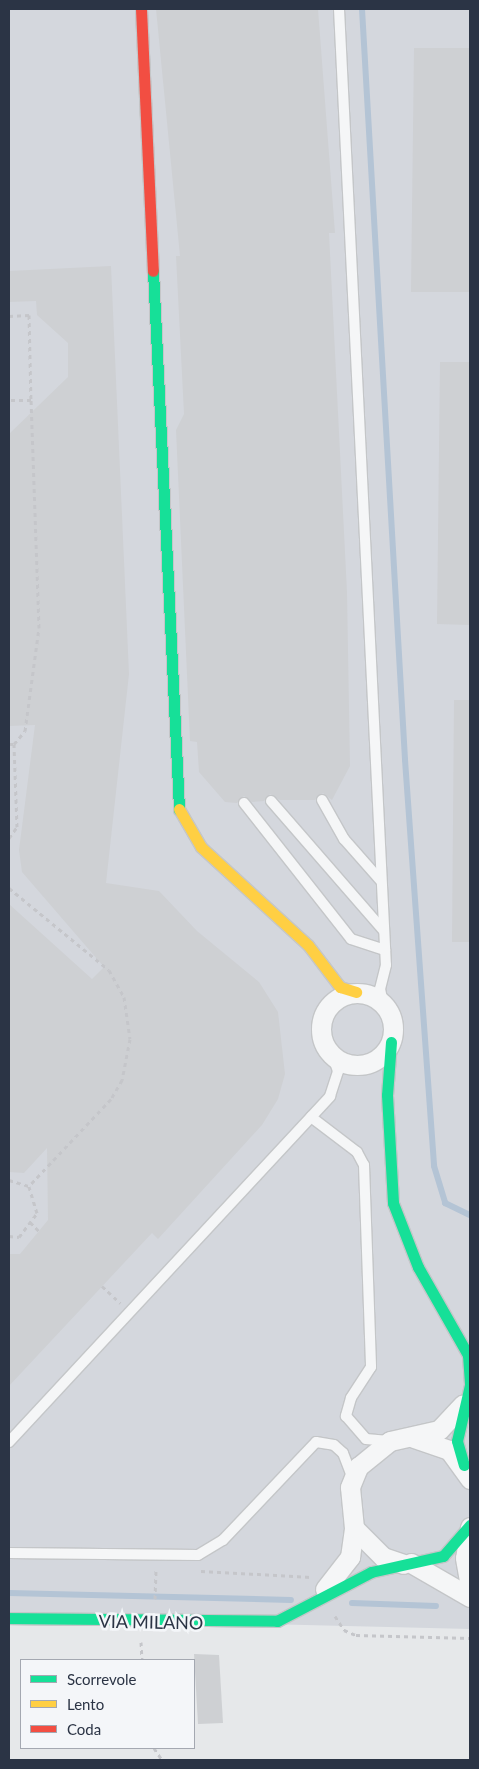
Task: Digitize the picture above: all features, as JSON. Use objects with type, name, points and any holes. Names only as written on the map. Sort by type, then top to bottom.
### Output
[{"type":"street","points":[[141,9],[178,808],[201,847],[308,945],[340,986],[383,1003],[392,1018],[387,1095],[390,1182],[399,1227],[468,1355],[466,1399],[457,1441],[467,1472]]},
{"type":"street","points":[[323,965],[328,983],[326,1010],[321,1033],[332,1054],[341,1061],[362,1064],[376,1060],[391,1042]]},
{"type":"street","points":[[326,1010],[339,998],[356,992]]},
{"type":"street","points":[[362,1064],[380,1076],[387,1095]]},
{"type":"street","points":[[323,1596],[344,1570],[354,1528],[349,1508],[353,1480],[372,1452],[390,1441],[439,1430],[466,1399]]},
{"type":"street","points":[[410,1438],[437,1444],[467,1472]]},
{"type":"street","points":[[292,1614],[371,1572],[443,1556],[470,1525]]},
{"type":"street","points":[[470,1525],[465,1558],[470,1587]]},
{"type":"street","points":[[354,1528],[383,1557],[407,1564],[470,1597]]},
{"type":"street","name":"VIA MILANO","points":[[9,1618],[257,1624],[292,1614]]},
{"type":"lane","points":[[339,9],[385,950],[383,1003]]},
{"type":"lane","points":[[322,800],[344,839],[381,881]]},
{"type":"lane","points":[[271,801],[384,931]]},
{"type":"lane","points":[[244,803],[351,939],[385,950]]},
{"type":"lane","points":[[9,1442],[311,1117],[335,1088],[338,1071],[332,1054]]},
{"type":"lane","points":[[311,1117],[356,1152],[364,1165],[371,1367],[351,1398],[346,1416],[366,1439],[390,1441]]},
{"type":"lane","points":[[9,1553],[198,1555],[223,1540],[316,1442],[334,1445],[343,1453],[353,1480]]},
{"type":"path","points":[[9,316],[29,316],[39,628],[25,731],[14,744],[17,827],[9,838]]},
{"type":"path","points":[[9,400],[31,400]]},
{"type":"path","points":[[9,744],[14,744]]},
{"type":"path","points":[[9,888],[109,970],[124,997],[130,1039],[122,1080],[111,1099],[29,1186]]},
{"type":"path","points":[[9,1180],[29,1186]]},
{"type":"path","points":[[9,1236],[19,1237],[37,1213],[29,1186]]},
{"type":"path","points":[[30,1222],[39,1231]]},
{"type":"path","points":[[102,1286],[130,1311]]},
{"type":"path","points":[[146,1569],[165,1570]]},
{"type":"path","points":[[155,1578],[156,1570]]},
{"type":"path","points":[[194,1570],[302,1573],[314,1580],[349,1634],[470,1638]]},
{"type":"path","points":[[155,1749],[162,1760]]},
{"type":"shaded area","points":[[9,9],[470,9],[470,1629],[9,1618]]},
{"type":"building","points":[[156,9],[318,9],[335,233],[329,233],[347,592],[350,766],[332,800],[323,793],[315,800],[280,800],[270,794],[264,801],[252,802],[244,796],[237,803],[225,802],[199,772],[197,742],[190,741],[176,430],[184,414],[176,256],[180,256]]},
{"type":"building","points":[[414,48],[470,48],[470,292],[411,292]]},
{"type":"building","points":[[111,266],[129,674],[106,883],[159,891],[197,931],[259,982],[278,1012],[285,1074],[278,1099],[262,1125],[158,1239],[152,1233],[9,1386],[9,1254],[20,1254],[48,1220],[47,1148],[24,1173],[9,1172],[9,904],[92,979],[104,967],[22,872],[19,850],[35,725],[9,726],[9,434],[68,377],[68,343],[37,315],[36,301],[9,302],[9,271]]},
{"type":"building","points":[[440,362],[470,362],[470,625],[437,624]]},
{"type":"building","points":[[454,700],[470,700],[470,942],[452,942]]},
{"type":"building","points":[[194,1654],[219,1655],[223,1723],[198,1724]]},
{"type":"waterway","points":[[362,9],[405,760],[434,1166],[445,1203],[470,1215]]},
{"type":"waterway","points":[[9,1593],[291,1600]]},
{"type":"waterway","points":[[352,1603],[436,1606]]},
{"type":"traffic: fast","points":[[153,271],[179,809]]},
{"type":"traffic: fast","points":[[391,1042],[387,1095],[393,1203],[418,1267],[468,1355],[470,1385],[457,1441],[464,1465]]},
{"type":"traffic: fast","points":[[9,1618],[277,1621],[371,1572],[443,1556],[470,1525]]},
{"type":"traffic: slow","points":[[179,809],[201,847],[308,945],[340,987],[356,992]]},
{"type":"traffic: jam","points":[[141,9],[153,271]]}]
